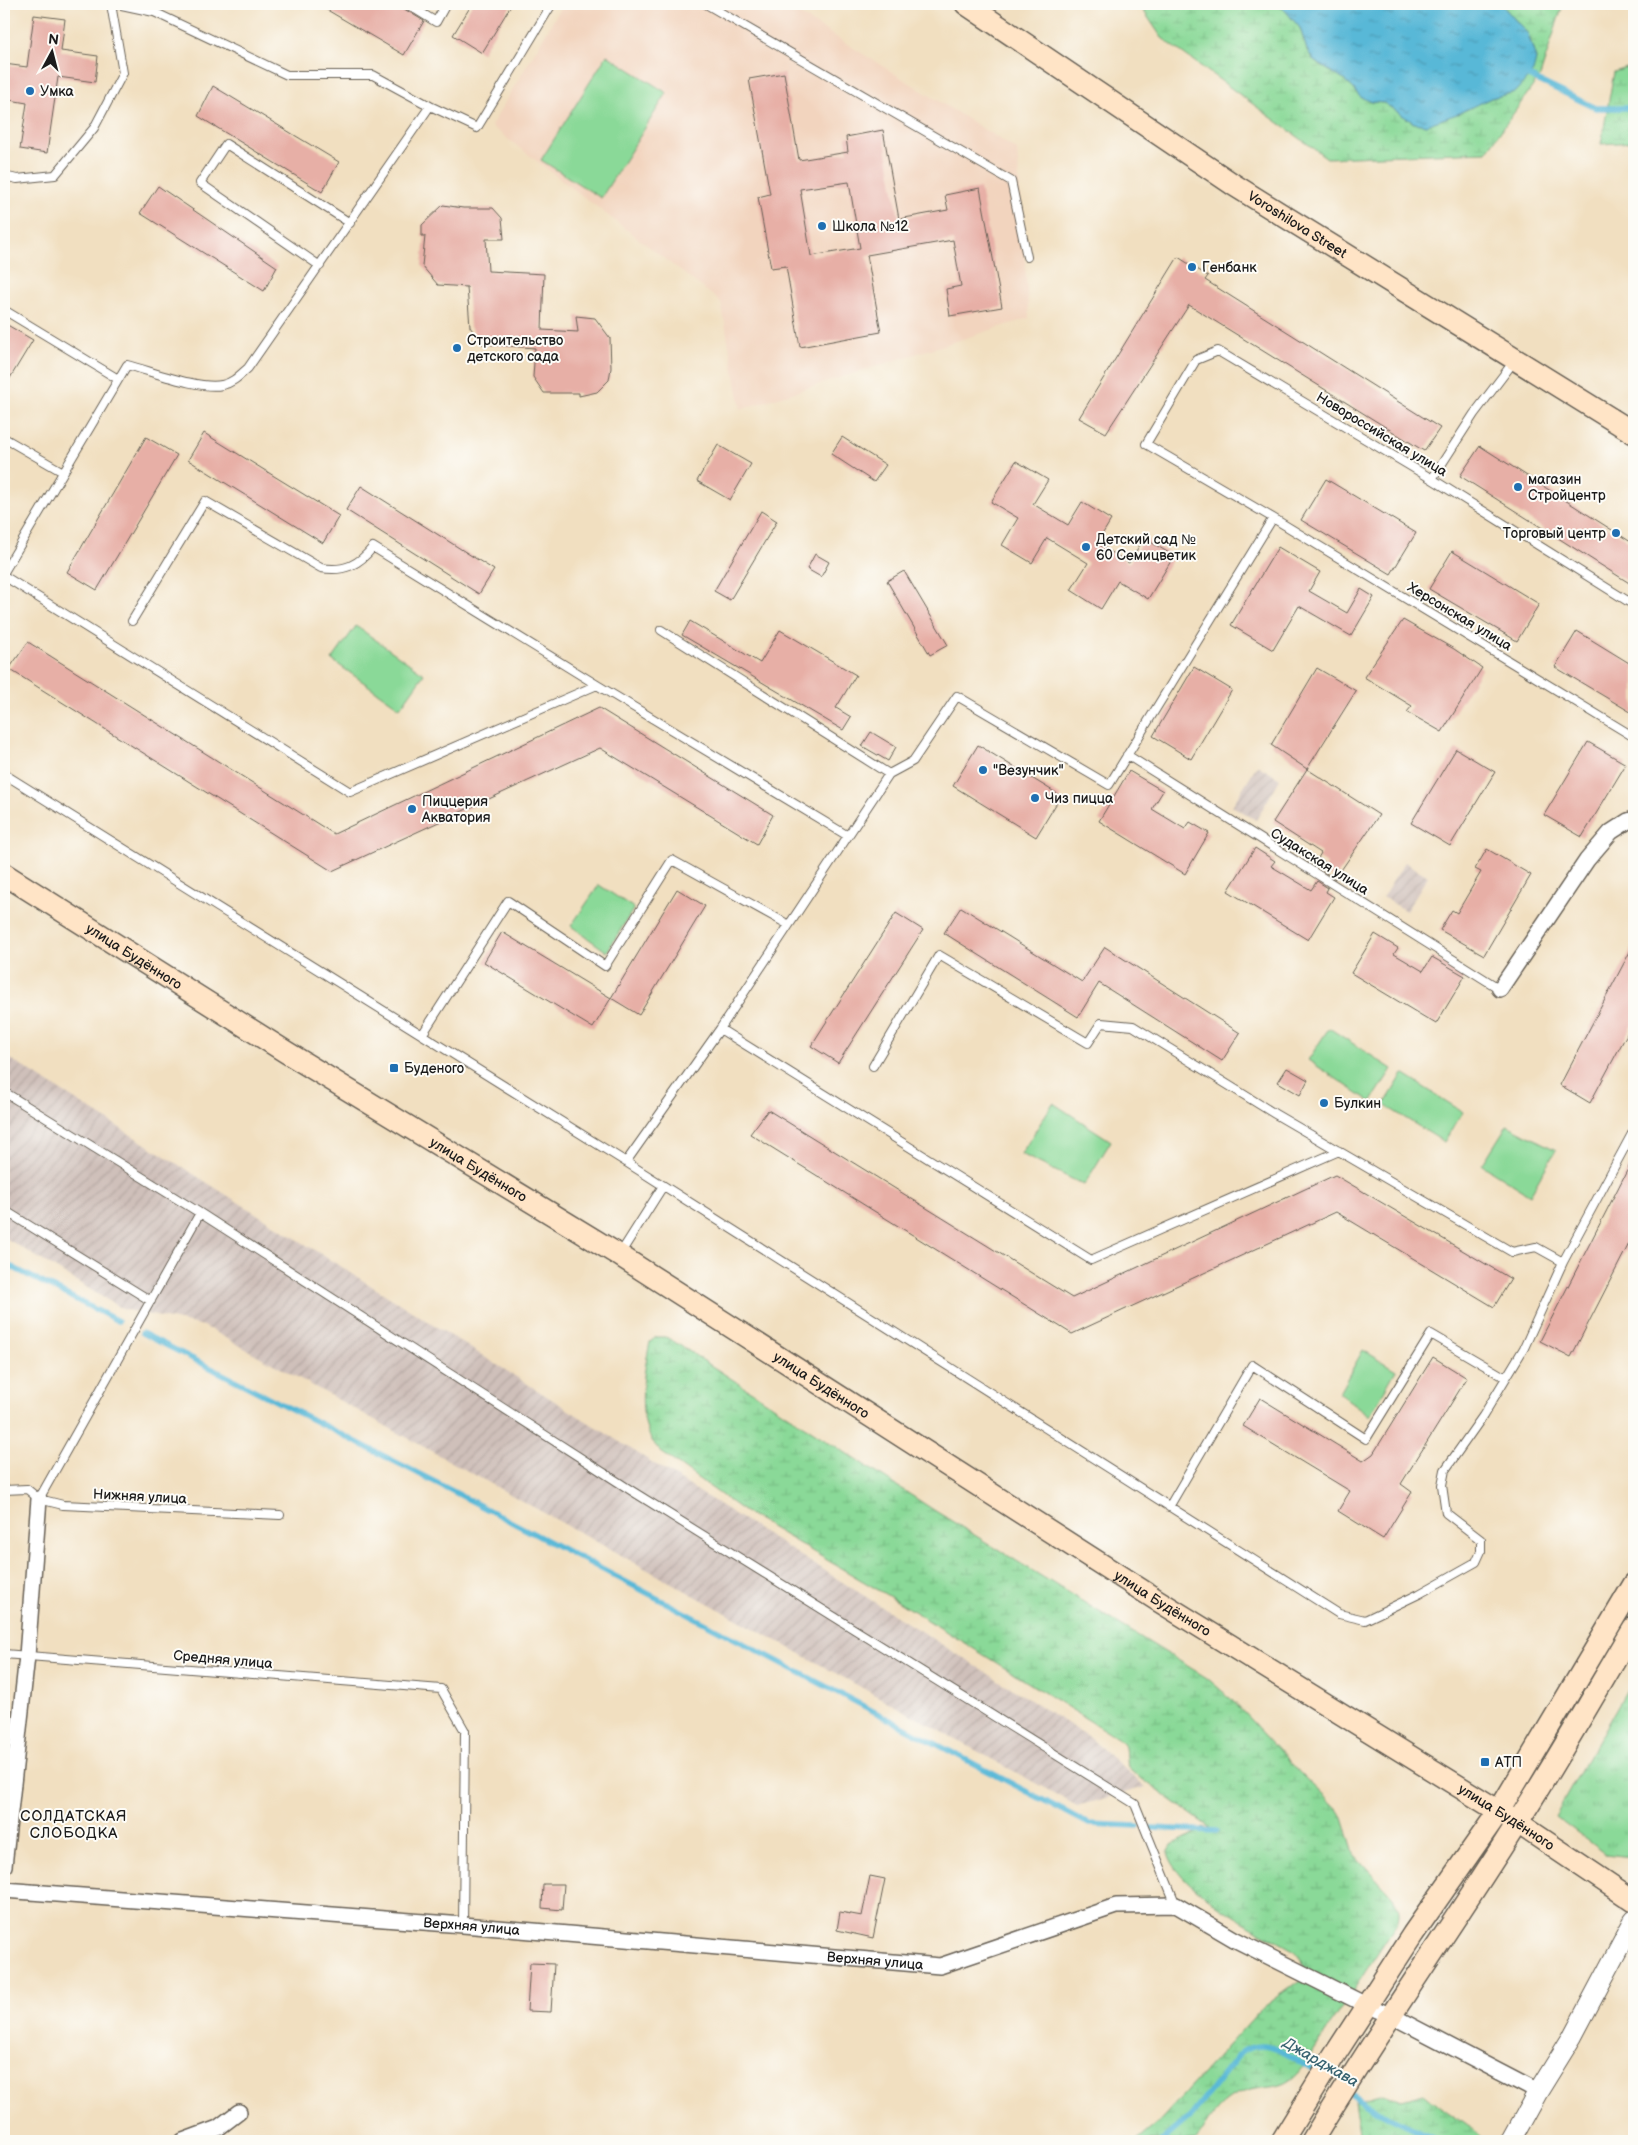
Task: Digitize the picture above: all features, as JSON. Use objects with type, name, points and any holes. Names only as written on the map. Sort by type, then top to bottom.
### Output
[{"type":"main road","name":"Voroshilova Street","points":[[966,4],[1234,185],[1634,433]]},
{"type":"main road","name":"улица Будённого","points":[[4,874],[286,1052],[619,1255],[1156,1600],[1499,1810],[1634,1901]]},
{"type":"main road","points":[[1282,2141],[1332,2058],[1368,2006],[1413,1934],[1499,1810],[1634,1584]]},
{"type":"main road","points":[[1312,2141],[1352,2073],[1392,2016],[1518,1823],[1634,1628]]},
{"type":"street","points":[[1500,989],[1587,860],[1611,832],[1634,819]]},
{"type":"street","points":[[4,1866],[27,1656],[38,1499]]},
{"type":"street","name":"Верхняя улица","points":[[4,1890],[464,1925],[940,1966],[1116,1906],[1176,1905]]},
{"type":"street","points":[[1176,1905],[1234,1939],[1368,2006],[1392,2016],[1538,2092]]},
{"type":"street","points":[[1511,2141],[1628,1940],[1634,1920]]},
{"type":"street","points":[[183,2141],[218,2128],[239,2112]]},
{"type":"lane","points":[[4,176],[17,179],[55,175],[94,128],[123,73],[111,4]]},
{"type":"lane","points":[[117,4],[154,12],[287,76],[373,75],[430,106],[477,128],[552,4]]},
{"type":"lane","points":[[407,4],[436,22],[446,4]]},
{"type":"lane","points":[[706,4],[1011,181],[1027,258]]},
{"type":"lane","points":[[4,572],[127,365],[204,385],[221,386],[234,381],[248,368],[430,106]]},
{"type":"lane","points":[[320,266],[200,183],[226,144],[350,223]]},
{"type":"lane","points":[[4,310],[118,380]]},
{"type":"lane","name":"Новороссийская улица","points":[[1146,444],[1196,360],[1218,351],[1432,479],[1634,605]]},
{"type":"lane","points":[[1432,479],[1474,414],[1516,359]]},
{"type":"lane","points":[[4,438],[62,472]]},
{"type":"lane","name":"Херсонская улица","points":[[1146,444],[1273,518],[1634,736]]},
{"type":"lane","points":[[132,620],[205,501],[322,568],[335,570],[349,567],[365,557],[373,547],[848,836]]},
{"type":"lane","points":[[626,1162],[720,1029],[889,774],[913,761],[957,696],[1109,785],[1273,518]]},
{"type":"lane","points":[[4,576],[350,792],[597,685]]},
{"type":"lane","points":[[661,630],[889,774]]},
{"type":"lane","name":"Судакская улица","points":[[1127,755],[1500,989]]},
{"type":"lane","points":[[4,774],[626,1162],[1339,1614],[1365,1620],[1419,1594],[1476,1562],[1481,1550],[1481,1540],[1446,1513],[1442,1485],[1445,1470],[1483,1416],[1524,1348],[1563,1262],[1634,1130]]},
{"type":"lane","points":[[422,1035],[508,901],[605,966],[672,860],[789,925]]},
{"type":"lane","points":[[873,1066],[939,955],[1088,1043],[1101,1023],[1133,1026],[1275,1114],[1512,1252],[1536,1247],[1563,1262]]},
{"type":"lane","points":[[720,1029],[1091,1260],[1339,1151]]},
{"type":"lane","points":[[4,1092],[200,1213],[632,1491],[1136,1804],[1176,1905]]},
{"type":"lane","points":[[619,1255],[663,1186]]},
{"type":"lane","points":[[4,1210],[151,1300]]},
{"type":"lane","points":[[38,1499],[200,1213]]},
{"type":"lane","points":[[1169,1506],[1252,1365],[1366,1439],[1431,1334],[1506,1378]]},
{"type":"lane","name":"Нижняя улица","points":[[4,1490],[27,1490],[38,1499],[63,1504],[280,1516]]},
{"type":"lane","name":"Средняя улица","points":[[4,1654],[441,1688],[465,1731],[464,1925]]},
{"type":"shaded area","name":"Школа №12","points":[[563,4],[783,4],[1017,150],[1029,318],[741,409],[721,302],[491,126]]},
{"type":"shaded area","points":[[1257,765],[1280,779],[1256,820],[1232,806]]},
{"type":"shaded area","points":[[1405,862],[1428,876],[1406,911],[1383,897]]},
{"type":"shaded area","points":[[4,1055],[1089,1737],[1145,1787],[1077,1806],[204,1326],[122,1309],[4,1237]]},
{"type":"green space","points":[[1139,4],[1274,4],[1284,9],[1300,28],[1307,50],[1314,61],[1344,80],[1361,97],[1372,102],[1384,103],[1414,123],[1457,114],[1491,98],[1515,92],[1536,59],[1528,34],[1501,4],[1563,4],[1540,76],[1486,152],[1327,158],[1162,38]]},
{"type":"green space","points":[[607,55],[667,93],[601,198],[541,160]]},
{"type":"green space","points":[[1634,66],[1634,142],[1601,144],[1614,72]]},
{"type":"green space","points":[[356,626],[424,674],[400,708],[332,660]]},
{"type":"green space","points":[[599,885],[634,908],[607,952],[571,926]]},
{"type":"green space","points":[[1329,1028],[1392,1069],[1371,1102],[1308,1060]]},
{"type":"green space","points":[[1403,1074],[1463,1112],[1444,1142],[1384,1105]]},
{"type":"green space","points":[[1053,1103],[1111,1141],[1084,1185],[1021,1154]]},
{"type":"green space","points":[[1507,1125],[1556,1150],[1530,1195],[1482,1165]]},
{"type":"green space","points":[[656,1337],[670,1339],[937,1512],[1207,1678],[1229,1697],[1301,1774],[1337,1809],[1343,1818],[1354,1854],[1392,1896],[1398,1906],[1399,1915],[1397,1923],[1302,2069],[1295,2076],[1283,2084],[1247,2091],[1230,2099],[1216,2111],[1196,2141],[1136,2141],[1157,2124],[1261,2009],[1300,1981],[1304,1969],[1300,1958],[1295,1951],[1222,1909],[1187,1881],[1175,1866],[1168,1852],[1172,1845],[1200,1831],[1203,1827],[1213,1830],[1131,1771],[1128,1767],[1122,1741],[897,1601],[745,1512],[661,1452],[652,1441],[646,1428],[642,1400],[650,1342]]},
{"type":"green space","points":[[1363,1350],[1396,1370],[1370,1416],[1339,1393]]},
{"type":"green space","points":[[1634,1677],[1634,1856],[1631,1857],[1606,1854],[1555,1816]]},
{"type":"green space","points":[[1383,2093],[1401,2100],[1424,2094],[1473,2130],[1480,2136],[1479,2141],[1384,2141],[1360,2132],[1355,2101]]},
{"type":"water","points":[[1274,4],[1501,4],[1528,34],[1536,59],[1533,72],[1515,92],[1491,98],[1457,114],[1426,125],[1414,123],[1384,103],[1372,102],[1360,97],[1344,80],[1314,61],[1307,50],[1300,28],[1284,9]]},
{"type":"building","points":[[317,4],[396,4],[424,21],[404,55]]},
{"type":"building","points":[[472,4],[512,4],[482,53],[453,35]]},
{"type":"building","name":"Умка","points":[[34,15],[65,19],[61,51],[98,56],[95,82],[58,77],[47,153],[20,149],[27,103],[4,99],[4,64],[27,67]]},
{"type":"building","points":[[784,73],[799,160],[848,152],[846,137],[883,130],[899,219],[948,210],[945,195],[980,188],[1002,307],[950,316],[946,289],[961,286],[953,240],[867,255],[881,332],[800,347],[786,266],[771,268],[758,197],[770,194],[749,79]],"holes":[[[849,182],[860,248],[811,256],[800,189]]]},
{"type":"building","points":[[213,86],[339,162],[322,192],[198,116]]},
{"type":"building","points":[[158,186],[277,267],[264,291],[140,213]]},
{"type":"building","points":[[443,205],[463,208],[493,208],[502,218],[504,239],[486,239],[488,271],[544,274],[542,330],[578,332],[576,316],[595,318],[610,338],[611,368],[609,380],[597,392],[579,396],[579,393],[544,393],[533,377],[535,348],[482,344],[470,327],[467,287],[438,285],[422,266],[425,236],[422,236],[422,225]]},
{"type":"building","points":[[1178,257],[1208,276],[1205,280],[1440,428],[1424,451],[1189,305],[1106,433],[1079,418]]},
{"type":"building","points":[[4,323],[33,340],[4,388]]},
{"type":"building","points":[[204,433],[339,516],[323,543],[188,460]]},
{"type":"building","points":[[146,437],[177,455],[97,590],[67,572]]},
{"type":"building","points":[[842,437],[886,465],[874,482],[831,454]]},
{"type":"building","points":[[718,445],[751,464],[730,500],[697,481]]},
{"type":"building","points":[[1480,446],[1634,544],[1634,586],[1460,476]]},
{"type":"building","points":[[1016,461],[1048,480],[1033,504],[1068,525],[1082,502],[1111,520],[1097,543],[1129,563],[1144,538],[1174,556],[1148,599],[1118,581],[1101,609],[1071,590],[1088,563],[1047,538],[1032,563],[1002,545],[1018,518],[991,502]]},
{"type":"building","points":[[1326,479],[1416,533],[1391,574],[1301,520]]},
{"type":"building","points":[[361,486],[494,570],[479,594],[346,510]]},
{"type":"building","points":[[761,511],[777,521],[730,600],[714,591]]},
{"type":"building","points":[[1278,547],[1320,572],[1309,591],[1347,613],[1361,589],[1374,597],[1351,636],[1299,606],[1273,650],[1231,625]]},
{"type":"building","points":[[1452,551],[1539,604],[1517,641],[1429,589]]},
{"type":"building","points":[[815,554],[829,562],[821,577],[807,569]]},
{"type":"building","points":[[904,571],[948,645],[930,655],[887,581]]},
{"type":"building","points":[[1403,620],[1454,649],[1482,668],[1442,732],[1407,712],[1412,706],[1364,677]]},
{"type":"building","points":[[690,621],[760,663],[780,630],[856,675],[836,708],[851,717],[843,730],[682,635]]},
{"type":"building","points":[[1577,631],[1634,666],[1634,714],[1555,667]]},
{"type":"building","points":[[28,642],[334,834],[599,708],[773,815],[757,844],[600,748],[332,871],[9,669]]},
{"type":"building","points":[[1194,667],[1232,690],[1191,759],[1153,736]]},
{"type":"building","points":[[1317,668],[1356,691],[1307,769],[1271,745]]},
{"type":"building","points":[[871,732],[896,747],[888,761],[862,746]]},
{"type":"building","points":[[1588,742],[1626,764],[1582,837],[1544,815]]},
{"type":"building","points":[[978,745],[1061,796],[1036,837],[953,786]]},
{"type":"building","points":[[1456,749],[1495,772],[1450,846],[1411,823]]},
{"type":"building","points":[[1307,769],[1379,815],[1335,879],[1323,871],[1327,864],[1318,858],[1321,853],[1273,822]]},
{"type":"building","points":[[1129,771],[1163,791],[1152,809],[1185,829],[1190,822],[1209,833],[1185,874],[1099,821]]},
{"type":"building","points":[[1255,848],[1275,861],[1271,866],[1311,890],[1317,881],[1328,888],[1326,892],[1334,897],[1308,940],[1228,891]]},
{"type":"building","points":[[1487,849],[1531,875],[1484,955],[1440,930],[1452,910],[1457,913],[1481,872],[1475,869]]},
{"type":"building","points":[[677,889],[705,906],[639,1015],[611,998]]},
{"type":"building","points":[[961,907],[1082,982],[1105,947],[1240,1033],[1222,1061],[1099,983],[1078,1017],[944,933]]},
{"type":"building","points":[[896,913],[923,930],[838,1063],[811,1046]]},
{"type":"building","points":[[502,932],[611,998],[593,1028],[484,962]]},
{"type":"building","points":[[1375,934],[1398,948],[1394,954],[1423,971],[1432,957],[1465,976],[1436,1024],[1351,973]]},
{"type":"building","points":[[1634,944],[1634,1021],[1590,1103],[1560,1085]]},
{"type":"building","points":[[1287,1068],[1308,1080],[1300,1095],[1278,1082]]},
{"type":"building","points":[[768,1110],[1072,1298],[1335,1175],[1511,1279],[1494,1307],[1336,1212],[1072,1334],[750,1134]]},
{"type":"building","points":[[1634,1157],[1634,1234],[1571,1357],[1540,1341]]},
{"type":"building","points":[[1433,1357],[1467,1378],[1401,1484],[1412,1492],[1383,1539],[1338,1511],[1350,1491],[1243,1426],[1260,1398],[1363,1461],[1373,1454]]},
{"type":"building","points":[[870,1876],[885,1879],[873,1938],[837,1930],[840,1912],[862,1916]]},
{"type":"building","points":[[543,1884],[564,1884],[562,1910],[542,1908]]},
{"type":"building","points":[[530,1963],[554,1964],[551,2012],[527,2011]]},
{"type":"waterway","points":[[1522,73],[1596,108],[1634,108]]},
{"type":"waterway","points":[[4,1263],[118,1321]]},
{"type":"waterway","points":[[142,1333],[437,1483],[1089,1824],[1138,1826]]},
{"type":"waterway","points":[[1151,1828],[1216,1831]]},
{"type":"waterway","name":"Джарджава","points":[[1162,2141],[1191,2116],[1238,2056],[1248,2049],[1258,2046],[1279,2050],[1318,2074]]},
{"type":"waterway","name":"Джарджава","points":[[1347,2092],[1382,2114],[1438,2141]]},
{"type":"place","name":"Умка","points":[[30,91]]},
{"type":"place","name":"Школа №12","points":[[822,226]]},
{"type":"place","name":"Генбанк","points":[[1192,267]]},
{"type":"place","name":"Строительство детского сада","points":[[457,348]]},
{"type":"place","name":"магазин Стройцентр","points":[[1518,487]]},
{"type":"place","name":"Торговый центр","points":[[1616,533]]},
{"type":"place","name":"Детский сад № 60 Семицветик","points":[[1086,547]]},
{"type":"place","name":"\"Везунчик\"","points":[[983,770]]},
{"type":"place","name":"Чиз пицца","points":[[1035,798]]},
{"type":"place","name":"Пиццерия Акватория","points":[[412,809]]},
{"type":"place","name":"Буденого","points":[[394,1068]]},
{"type":"place","name":"Булкин","points":[[1324,1103]]},
{"type":"place","name":"АТП","points":[[1485,1762]]},
{"type":"district","name":"СОЛДАТСКАЯ СЛОБОДКА","points":[[74,1824]]}]
